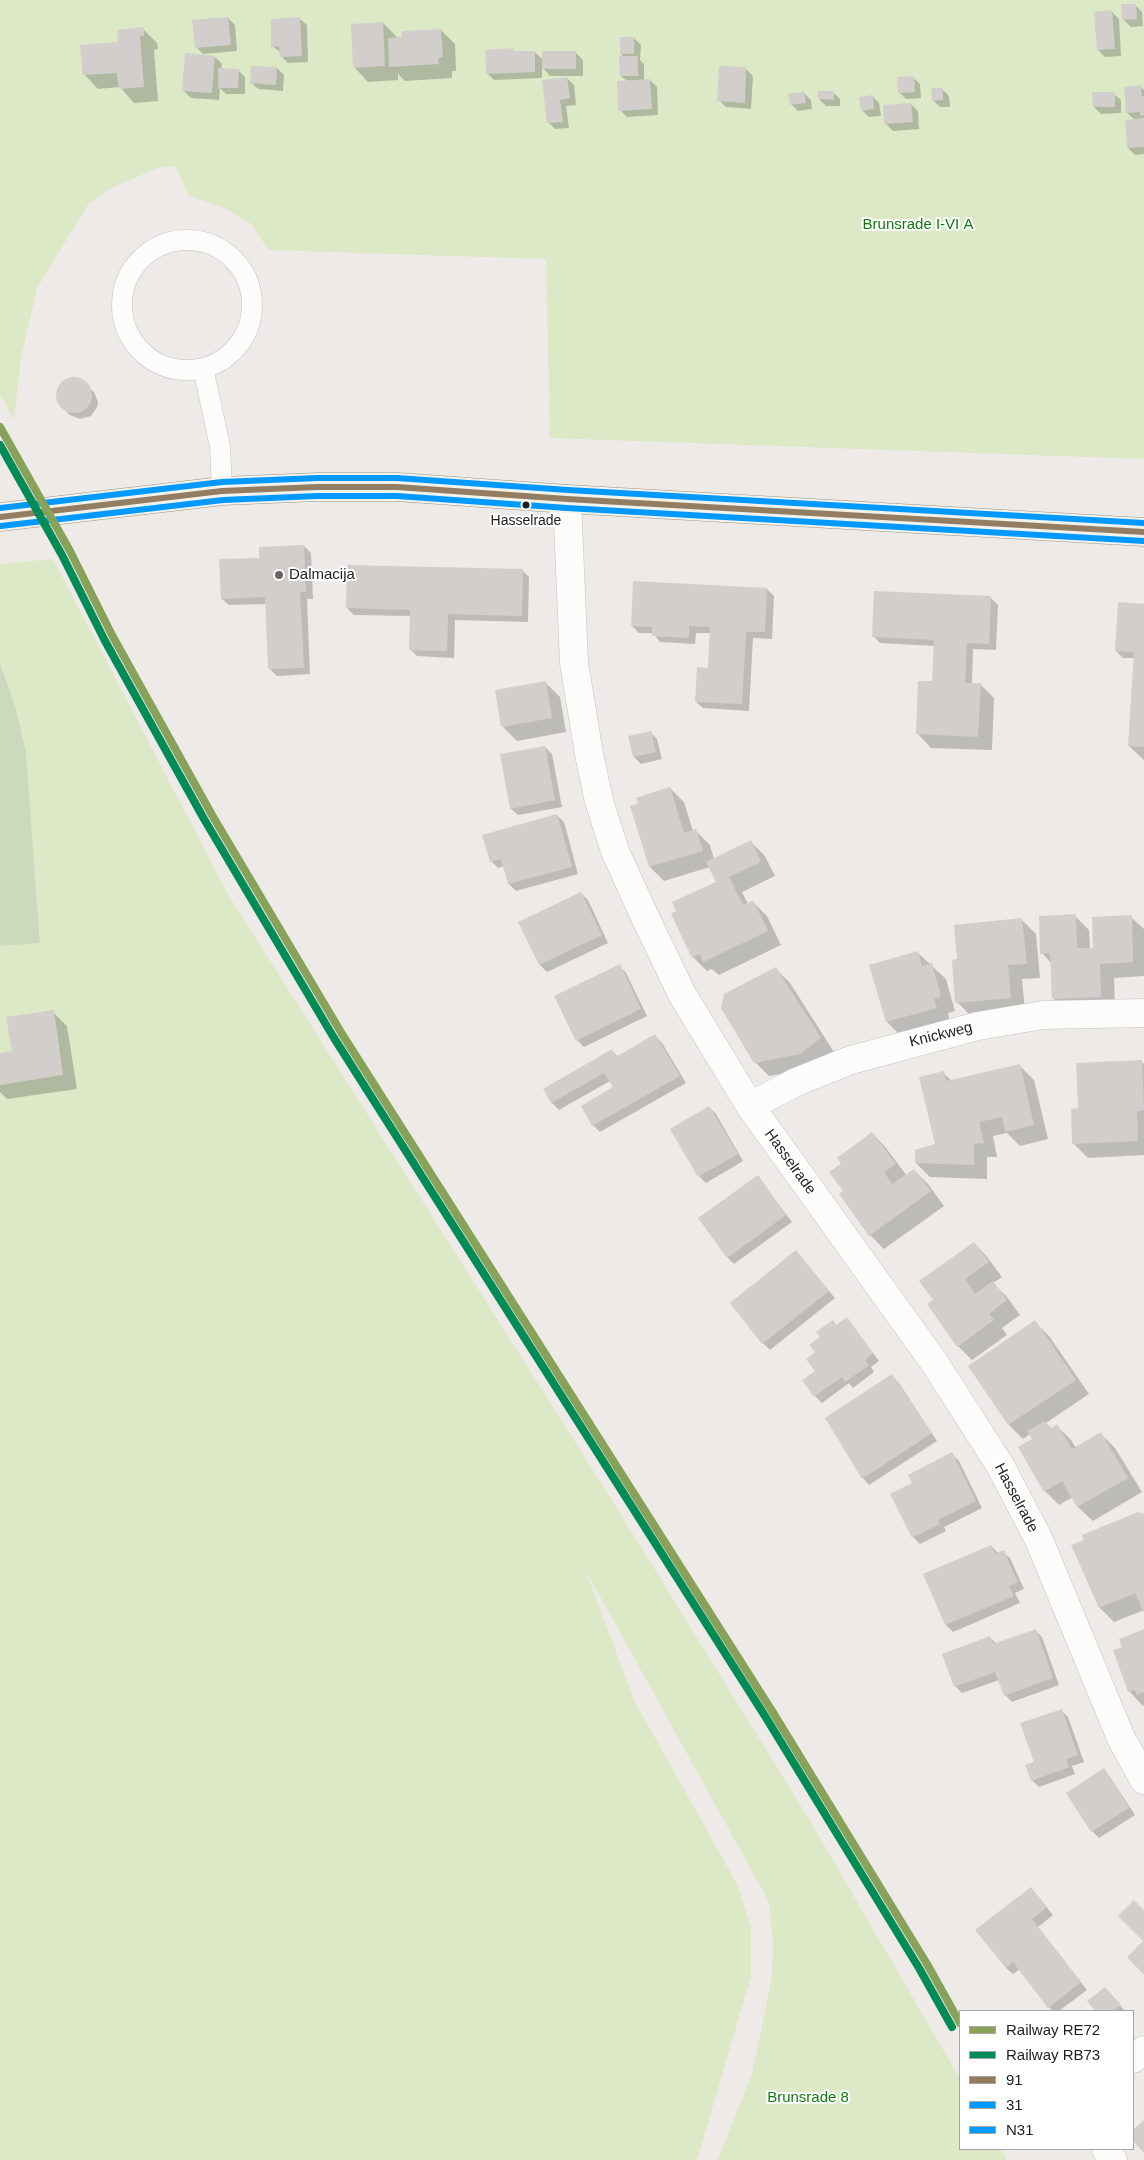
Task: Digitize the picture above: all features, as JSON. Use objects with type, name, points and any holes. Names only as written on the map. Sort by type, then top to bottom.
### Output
[{"type":"street","points":[[0,517],[222,491],[271,488],[397,487],[567,499],[1144,532]]},
{"type":"street","name":"Hasselrade","points":[[567,499],[574,663],[585,735],[599,801],[615,851],[682,994],[750,1106],[934,1362],[1001,1467],[1039,1540],[1121,1738],[1144,1780]]},
{"type":"street","name":"Knickweg","points":[[750,1106],[796,1082],[851,1060],[978,1026],[1043,1015],[1144,1013]]},
{"type":"street","points":[[1134,2058],[1144,2050]]},
{"type":"lane","points":[[182,239],[211,243],[227,252],[241,266],[252,294],[250,323],[241,342],[220,361],[203,368],[177,369],[155,362],[132,340],[122,310],[124,287],[136,264],[154,248],[182,239]]},
{"type":"lane","points":[[203,368],[220,446],[222,491]]},
{"type":"green space","name":"Brunsrade I-VI A","points":[[0,0],[1144,0],[1144,459],[550,438],[546,259],[269,250],[250,223],[222,207],[189,196],[175,166],[157,168],[112,188],[89,203],[37,288],[21,359],[14,420],[0,394]]},
{"type":"green space","name":"Brunsrade 8","points":[[53,559],[229,896],[610,1497],[812,1824],[959,2077],[959,2150],[1002,2150],[1007,2160],[718,2160],[752,2074],[772,1977],[773,1943],[769,1902],[585,1569],[634,1700],[737,1884],[751,1927],[751,1976],[697,2160],[0,2160],[0,946],[40,942],[26,752],[16,709],[0,663],[0,564]]},
{"type":"green space","points":[[0,663],[16,709],[26,752],[40,943],[0,946]]},
{"type":"building","points":[[1121,4],[1136,4],[1137,19],[1122,20]]},
{"type":"building","points":[[1112,10],[1115,49],[1097,50],[1094,12]]},
{"type":"building","points":[[228,17],[231,45],[195,48],[192,20]]},
{"type":"building","points":[[300,17],[302,56],[280,57],[279,46],[271,47],[271,19]]},
{"type":"building","points":[[383,22],[385,66],[353,68],[351,24]]},
{"type":"building","points":[[144,27],[144,36],[140,36],[144,87],[119,89],[117,73],[83,75],[80,45],[118,42],[117,30]]},
{"type":"building","points":[[441,29],[443,57],[438,58],[439,64],[389,67],[388,38],[402,37],[402,31]]},
{"type":"building","points":[[620,37],[634,37],[634,54],[620,54]]},
{"type":"building","points":[[513,48],[513,51],[535,51],[535,72],[486,74],[485,50]]},
{"type":"building","points":[[542,51],[576,51],[576,69],[542,69]]},
{"type":"building","points":[[185,53],[215,56],[212,93],[182,91]]},
{"type":"building","points":[[619,56],[638,56],[638,76],[620,76]]},
{"type":"building","points":[[251,66],[277,67],[276,85],[250,83]]},
{"type":"building","points":[[719,66],[746,67],[745,103],[717,101]]},
{"type":"building","points":[[218,68],[239,69],[238,88],[218,88]]},
{"type":"building","points":[[914,76],[915,92],[898,93],[897,77]]},
{"type":"building","points":[[567,77],[570,98],[560,100],[563,122],[547,123],[542,80]]},
{"type":"building","points":[[650,79],[652,109],[618,111],[617,81]]},
{"type":"building","points":[[1141,85],[1142,96],[1144,96],[1144,115],[1140,116],[1140,112],[1126,113],[1124,87]]},
{"type":"building","points":[[931,88],[943,88],[943,100],[932,101]]},
{"type":"building","points":[[818,91],[834,91],[834,100],[818,99]]},
{"type":"building","points":[[804,92],[806,103],[790,105],[788,94]]},
{"type":"building","points":[[1092,92],[1115,92],[1115,107],[1093,107]]},
{"type":"building","points":[[873,95],[874,109],[861,111],[859,97]]},
{"type":"building","points":[[911,103],[913,122],[884,124],[883,105]]},
{"type":"building","points":[[1144,118],[1144,147],[1127,148],[1125,120]]},
{"type":"building","points":[[74,377],[86,383],[92,395],[86,407],[74,413],[62,407],[56,395],[62,383]]},
{"type":"building","points":[[304,545],[306,592],[300,592],[304,668],[268,669],[265,597],[221,599],[219,559],[259,558],[259,547]]},
{"type":"building","points":[[347,565],[523,569],[522,616],[448,614],[447,651],[409,650],[410,610],[346,608]]},
{"type":"building","points":[[633,581],[767,588],[765,632],[746,632],[742,704],[695,702],[697,667],[708,668],[710,627],[689,626],[689,638],[652,636],[652,627],[631,626]]},
{"type":"building","points":[[874,591],[991,596],[989,644],[967,643],[965,683],[981,683],[978,737],[916,734],[918,681],[932,681],[934,640],[872,637]]},
{"type":"building","points":[[1118,602],[1144,604],[1144,747],[1128,746],[1134,652],[1115,651]]},
{"type":"building","points":[[546,681],[552,718],[501,727],[495,690]]},
{"type":"building","points":[[651,731],[656,752],[633,757],[628,736]]},
{"type":"building","points":[[545,746],[555,800],[510,809],[500,754]]},
{"type":"building","points":[[670,787],[684,833],[696,829],[703,851],[649,867],[630,806],[638,803],[636,798]]},
{"type":"building","points":[[557,814],[572,867],[508,884],[501,859],[490,862],[482,835]]},
{"type":"building","points":[[751,840],[761,862],[729,877],[743,905],[753,900],[768,931],[703,962],[700,954],[692,958],[671,914],[676,911],[672,902],[716,882],[706,862]]},
{"type":"building","points":[[581,892],[602,935],[539,965],[518,922]]},
{"type":"building","points":[[1076,914],[1077,948],[1093,948],[1092,917],[1132,915],[1133,962],[1100,964],[1101,997],[1052,999],[1050,953],[1040,954],[1039,916]]},
{"type":"building","points":[[1022,918],[1027,964],[1008,965],[1011,998],[955,1003],[952,960],[957,959],[954,925]]},
{"type":"building","points":[[918,951],[922,966],[932,963],[941,997],[934,999],[937,1008],[886,1022],[869,965]]},
{"type":"building","points":[[620,964],[641,1009],[576,1041],[554,996]]},
{"type":"building","points":[[776,967],[821,1038],[800,1054],[754,1063],[721,1008],[724,994]]},
{"type":"building","points":[[54,1010],[63,1075],[0,1085],[0,1053],[12,1051],[6,1017]]},
{"type":"building","points":[[655,1034],[680,1076],[592,1126],[581,1106],[613,1087],[604,1073],[551,1103],[543,1089],[612,1049],[616,1057]]},
{"type":"building","points":[[1142,1060],[1144,1110],[1137,1111],[1138,1141],[1072,1144],[1071,1109],[1078,1108],[1076,1063]]},
{"type":"building","points":[[1020,1064],[1034,1125],[1005,1132],[1002,1117],[979,1122],[984,1143],[974,1144],[974,1165],[915,1163],[915,1150],[935,1144],[919,1077],[944,1071],[946,1081]]},
{"type":"building","points":[[709,1106],[738,1154],[698,1177],[670,1129]]},
{"type":"building","points":[[872,1132],[896,1164],[884,1172],[892,1184],[914,1169],[931,1191],[869,1236],[839,1194],[843,1191],[829,1172],[841,1164],[837,1158]]},
{"type":"building","points":[[758,1175],[786,1215],[727,1258],[698,1218]]},
{"type":"building","points":[[974,1242],[989,1262],[965,1279],[975,1294],[993,1281],[1007,1300],[989,1314],[994,1320],[957,1347],[927,1304],[933,1300],[919,1281]]},
{"type":"building","points":[[796,1250],[829,1291],[762,1344],[730,1303]]},
{"type":"building","points":[[847,1317],[873,1353],[865,1360],[869,1365],[845,1382],[842,1377],[814,1397],[802,1380],[815,1371],[806,1359],[815,1352],[809,1345],[820,1337],[816,1332],[833,1320],[836,1325]]},
{"type":"building","points":[[1035,1320],[1076,1380],[1008,1425],[968,1366]]},
{"type":"building","points":[[892,1374],[932,1433],[862,1479],[825,1418]]},
{"type":"building","points":[[1045,1421],[1050,1429],[1057,1424],[1072,1449],[1101,1432],[1128,1478],[1077,1507],[1062,1481],[1044,1492],[1018,1447],[1032,1439],[1027,1431]]},
{"type":"building","points":[[952,1452],[976,1501],[938,1520],[940,1524],[912,1538],[890,1494],[912,1483],[908,1475]]},
{"type":"building","points":[[1138,1512],[1144,1514],[1144,1613],[1135,1593],[1099,1608],[1071,1545],[1084,1540],[1082,1535]]},
{"type":"building","points":[[991,1545],[995,1554],[1004,1550],[1018,1582],[1009,1586],[1014,1596],[945,1625],[923,1574]]},
{"type":"building","points":[[1036,1629],[1053,1678],[1004,1696],[995,1672],[954,1687],[942,1654],[990,1636],[993,1644]]},
{"type":"building","points":[[1144,1629],[1144,1692],[1137,1695],[1135,1690],[1128,1692],[1113,1650],[1122,1647],[1119,1639]]},
{"type":"building","points":[[1062,1709],[1078,1755],[1066,1759],[1069,1767],[1031,1781],[1025,1765],[1034,1762],[1020,1723]]},
{"type":"building","points":[[1104,1768],[1129,1808],[1091,1832],[1066,1793]]},
{"type":"building","points":[[1031,1887],[1047,1907],[1032,1919],[1081,1982],[1048,2008],[1013,1962],[1006,1968],[975,1930]]},
{"type":"building","points":[[1134,1900],[1144,1910],[1144,1975],[1127,1957],[1143,1941],[1118,1916]]},
{"type":"building","points":[[1105,1987],[1121,2005],[1114,2010],[1094,2010],[1087,2001]]},
{"type":"building","points":[[1144,2120],[1144,2153],[1134,2142],[1134,2129]]},
{"type":"rail line","name":"RE72","points":[[0,427],[70,551],[113,637],[212,815],[342,1034],[772,1711],[927,1964],[959,2021]]},
{"type":"rail line","name":"RB73","points":[[0,445],[62,555],[105,641],[204,819],[334,1038],[765,1716],[919,1968],[952,2027]]},
{"type":"transit line","name":"N31","points":[[0,508],[222,482],[317,478],[397,478],[568,490],[1144,523]]},
{"type":"transit line","name":"91","points":[[0,517],[222,491],[317,487],[397,487],[567,499],[1144,532]]},
{"type":"transit line","name":"31","points":[[1,526],[223,500],[317,496],[397,496],[567,508],[1144,541]]},
{"type":"place","name":"Hasselrade","points":[[526,505]]},
{"type":"place","name":"Dalmacija","points":[[279,575]]}]
